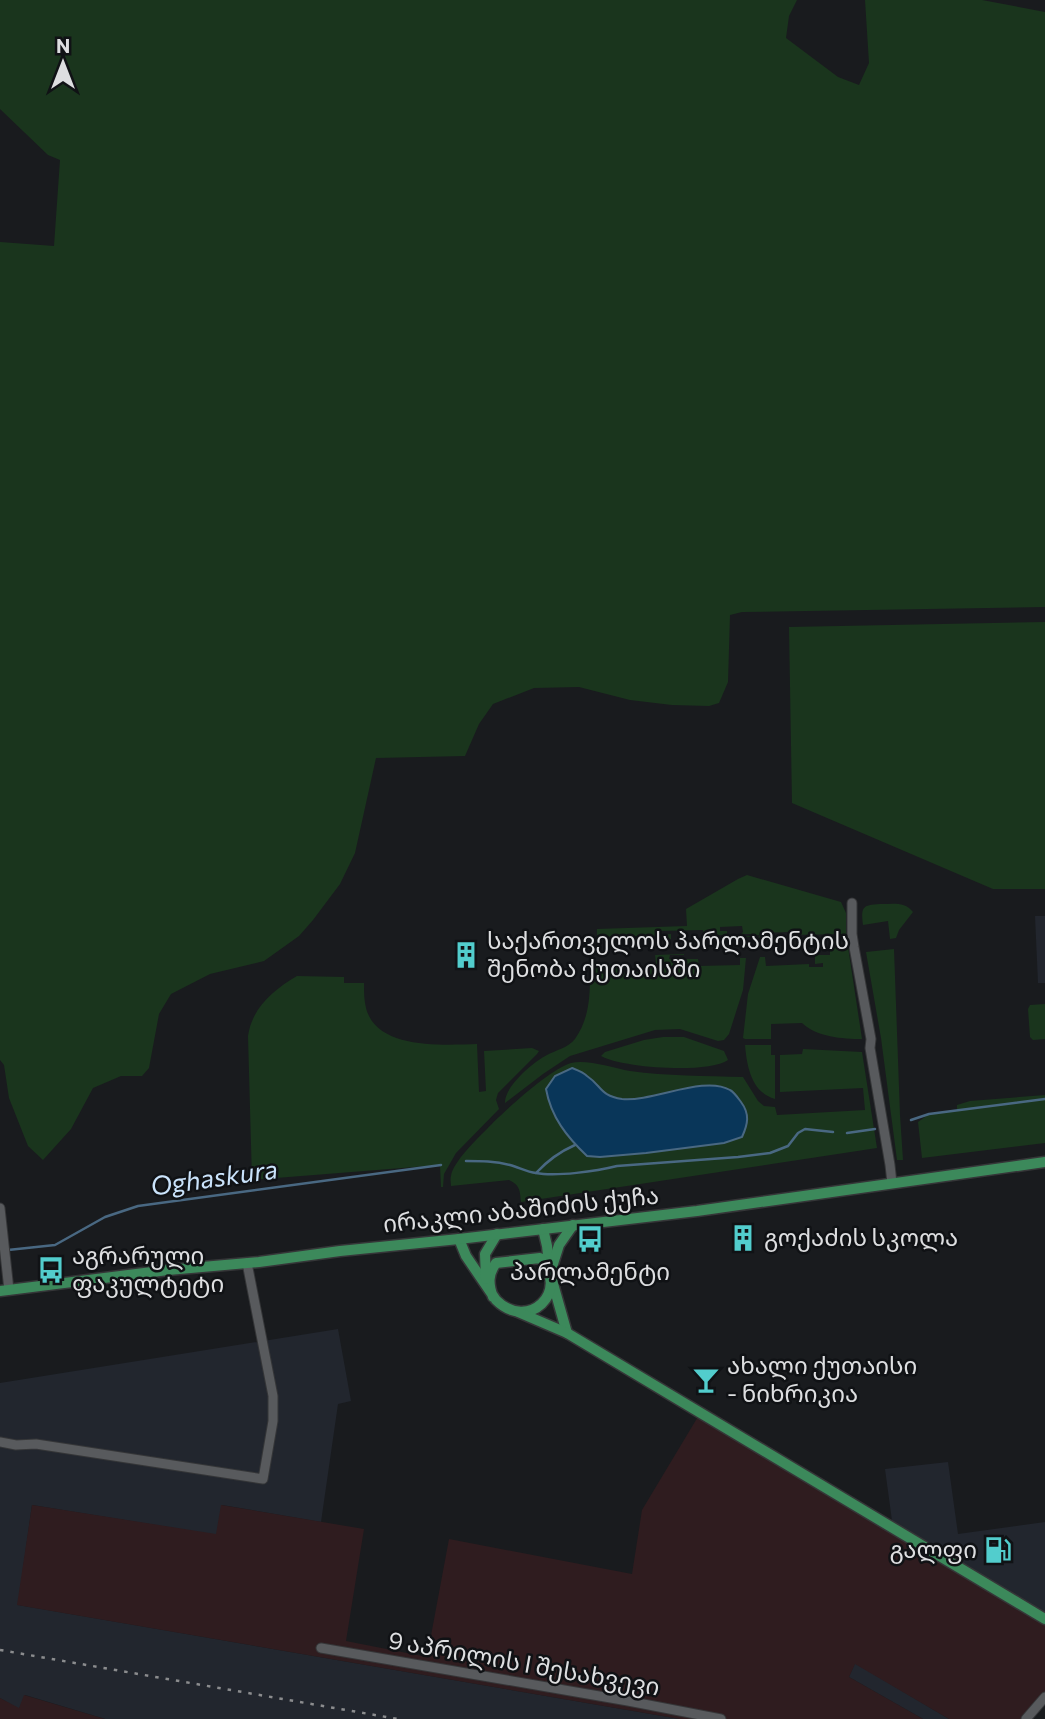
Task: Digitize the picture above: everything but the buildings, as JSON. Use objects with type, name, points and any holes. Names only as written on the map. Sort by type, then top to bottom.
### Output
[{"type":"main road","name":"ირაკლი აბაშიძის ქუჩა","points":[[4,1291],[167,1270],[697,1211],[1045,1163]]},
{"type":"main road","points":[[550,1273],[559,1245],[573,1225]]},
{"type":"main road","points":[[518,1312],[540,1306],[551,1285],[543,1229]]},
{"type":"main road","points":[[486,1285],[485,1254],[497,1234]]},
{"type":"main road","points":[[459,1239],[466,1256],[502,1306],[567,1333],[1045,1619]]},
{"type":"main road","points":[[493,1297],[489,1279],[496,1263],[540,1258],[550,1273],[567,1333]]},
{"type":"street","points":[[852,903],[852,934],[871,1039],[870,1048],[892,1183]]},
{"type":"street","points":[[0,1208],[5,1257],[4,1291]]},
{"type":"street","points":[[0,1442],[16,1445],[36,1444],[262,1479],[273,1421],[273,1395],[247,1263]]},
{"type":"street","name":"9 აპრილის I შესახვევი","points":[[321,1648],[721,1719]]},
{"type":"street","points":[[1026,1719],[1045,1697]]},
{"type":"street","points":[[1036,1708],[1045,1714]]},
{"type":"shaded area","points":[[1035,916],[1045,916],[1045,983],[1038,983]]},
{"type":"shaded area","points":[[338,1329],[351,1401],[338,1404],[321,1522],[222,1505],[217,1535],[32,1505],[18,1605],[680,1719],[105,1719],[25,1695],[19,1709],[0,1698],[0,1383]]},
{"type":"shaded area","points":[[702,1410],[1045,1619],[1045,1698],[1027,1719],[949,1719],[855,1664],[849,1677],[923,1719],[680,1719],[17,1605],[32,1505],[216,1534],[221,1505],[364,1529],[346,1641],[427,1657],[449,1539],[632,1574],[642,1510]]},
{"type":"shaded area","points":[[948,1462],[958,1534],[1045,1522],[1045,1619],[893,1528],[885,1469]]},
{"type":"shaded area","points":[[855,1663],[949,1719],[923,1719],[849,1677]]},
{"type":"shaded area","points":[[24,1695],[105,1719],[0,1719],[0,1698],[19,1708]]},
{"type":"green space","points":[[0,0],[797,0],[789,16],[786,38],[838,77],[859,85],[869,63],[865,0],[982,0],[1045,12],[1045,607],[742,612],[730,615],[728,682],[719,703],[709,706],[672,705],[630,700],[579,687],[534,688],[493,704],[479,724],[465,756],[376,758],[355,853],[340,884],[313,920],[299,936],[264,961],[210,974],[171,994],[159,1014],[149,1068],[142,1076],[121,1076],[93,1088],[71,1129],[43,1160],[28,1146],[9,1098],[4,1065],[0,1060],[0,242],[54,246],[60,160],[48,155],[0,109]]},
{"type":"green space","points":[[1045,622],[1045,889],[993,889],[792,803],[789,627]]},
{"type":"green space","points":[[747,875],[841,902],[846,913],[846,934],[761,933],[760,940],[759,935],[743,937],[750,934],[741,934],[742,926],[720,927],[720,931],[727,931],[727,935],[714,937],[704,936],[703,930],[656,931],[656,935],[671,934],[671,939],[643,939],[643,936],[597,937],[597,929],[687,926],[686,909]]},
{"type":"green space","points":[[894,904],[910,908],[913,912],[896,938],[890,939],[888,921],[863,925],[862,914],[866,906]]},
{"type":"green space","points":[[848,947],[862,1039],[822,1034],[802,1023],[771,1024],[771,1039],[743,1038],[748,994],[760,957],[765,957],[766,966],[809,964],[809,967],[823,967],[823,963],[815,964],[815,955],[830,955],[830,948]]},
{"type":"green space","points":[[894,949],[903,1160],[897,1160],[881,1038],[866,952]]},
{"type":"green space","points":[[684,954],[670,955],[669,959],[698,959],[699,966],[740,965],[740,958],[746,958],[743,990],[729,1034],[724,1040],[718,1041],[680,1029],[655,1030],[570,1056],[505,1103],[509,1090],[527,1069],[575,1039],[587,1012],[590,965],[619,964],[619,973],[640,972],[640,968],[655,968],[648,967],[648,963],[656,963],[655,955]]},
{"type":"green space","points":[[297,976],[344,977],[344,983],[364,983],[365,1004],[369,1016],[377,1027],[402,1040],[433,1044],[477,1044],[479,1092],[486,1091],[484,1051],[532,1048],[539,1051],[498,1093],[496,1100],[499,1109],[456,1153],[444,1174],[443,1187],[440,1165],[252,1180],[248,1036],[250,1026],[265,1001]]},
{"type":"green space","points":[[1045,1004],[1045,1039],[1033,1040],[1030,1037],[1028,1009],[1030,1005]]},
{"type":"green space","points":[[684,1037],[724,1051],[728,1060],[703,1067],[665,1068],[627,1064],[601,1056],[605,1052],[644,1040]]},
{"type":"green space","points":[[745,1045],[771,1045],[771,1055],[775,1055],[775,1099],[760,1091],[755,1084]]},
{"type":"green space","points":[[803,1049],[862,1052],[877,1148],[521,1202],[519,1189],[509,1180],[451,1186],[456,1164],[477,1139],[527,1092],[551,1073],[571,1063],[592,1063],[658,1074],[743,1077],[758,1101],[764,1106],[775,1107],[777,1115],[865,1110],[863,1088],[780,1092],[780,1055],[802,1054]]},
{"type":"green space","points":[[1045,1095],[1045,1143],[922,1158],[918,1122],[929,1114],[957,1110],[957,1105],[970,1101]]},
{"type":"water","points":[[572,1068],[592,1080],[605,1093],[622,1099],[648,1097],[693,1087],[719,1086],[730,1090],[746,1111],[747,1123],[744,1132],[742,1137],[724,1143],[646,1153],[587,1156],[561,1126],[546,1089],[555,1076]]},
{"type":"waterway","name":"Oghaskura","points":[[911,1120],[929,1114],[1045,1099]]},
{"type":"waterway","name":"Oghaskura","points":[[466,1161],[499,1163],[536,1173],[565,1174],[617,1166],[770,1153],[788,1146],[798,1133],[805,1129],[833,1132]]},
{"type":"waterway","name":"Oghaskura","points":[[847,1133],[875,1129]]},
{"type":"waterway","points":[[536,1173],[554,1157],[575,1145]]},
{"type":"waterway","name":"Oghaskura","points":[[8,1250],[55,1245],[105,1217],[138,1206],[441,1165]]},
{"type":"railway","points":[[0,1650],[398,1719]]},
{"type":"place","name":"საქართველოს პარლამენტის შენობა ქუთაისში","points":[[466,955]]},
{"type":"place","name":"გოქაძის სკოლა","points":[[743,1238]]},
{"type":"place","name":"პარლამენტი","points":[[590,1239]]},
{"type":"place","name":"აგრარული ფაკულტეტი","points":[[51,1270]]},
{"type":"place","name":"ახალი ქუთაისი - ნიხრიკია","points":[[706,1380]]},
{"type":"place","name":"გალფი","points":[[998,1550]]}]
